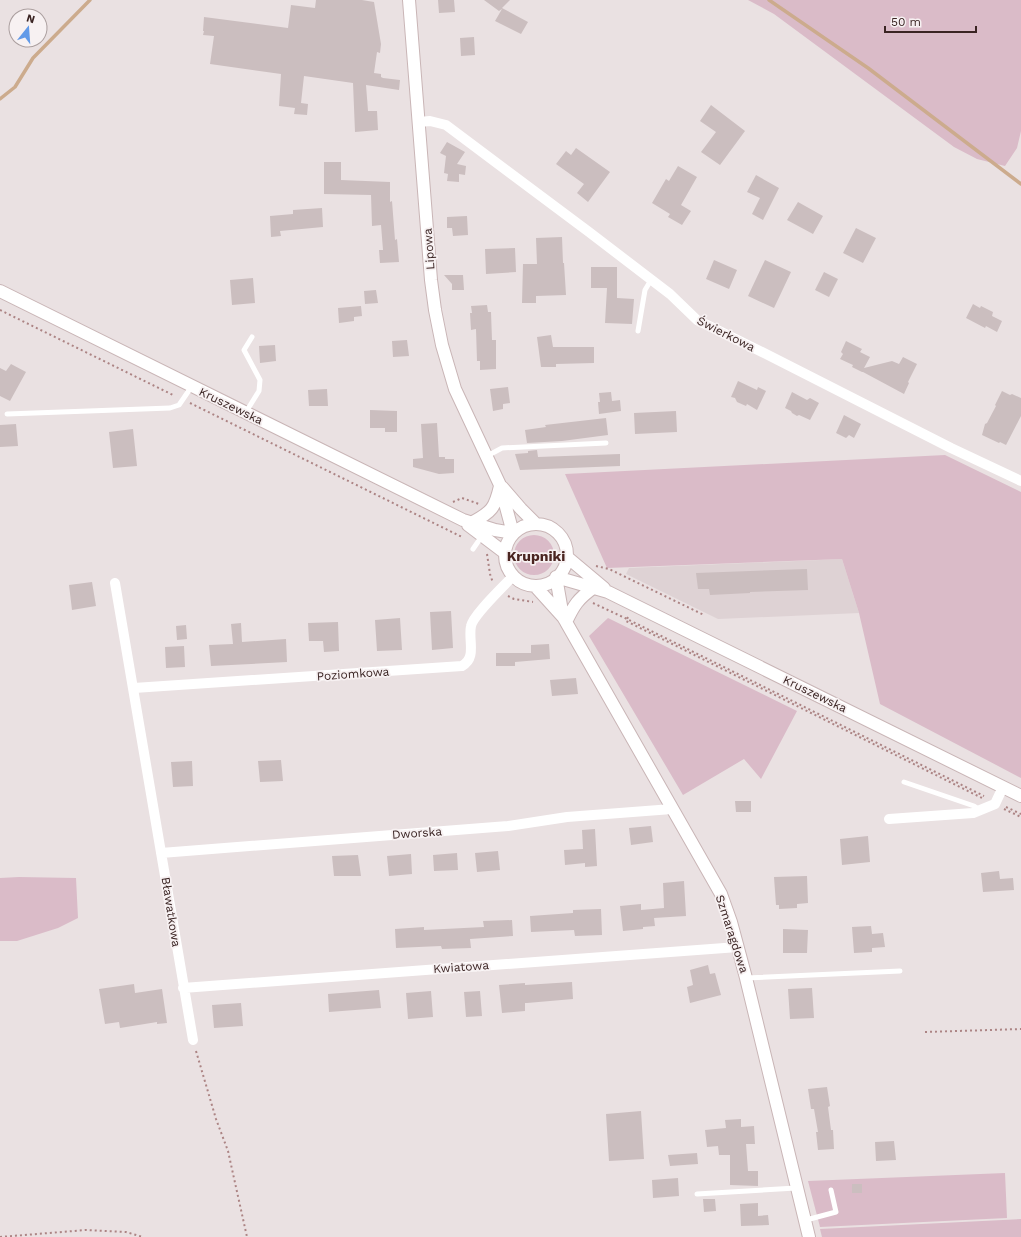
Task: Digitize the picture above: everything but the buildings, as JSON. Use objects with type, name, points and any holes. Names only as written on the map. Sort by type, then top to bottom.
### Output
[{"type":"street","name":"Lipowa","points":[[409,0],[431,280],[435,310],[442,345],[455,389],[500,485],[513,533]]},
{"type":"street","name":"Świerkowa","points":[[419,122],[430,121],[446,125],[652,280],[670,294],[697,320],[951,448],[1021,481]]},
{"type":"street","name":"Kruszewska","points":[[0,291],[467,521],[494,530],[513,533]]},
{"type":"street","name":"Lipowa","points":[[500,485],[535,523]]},
{"type":"street","points":[[467,521],[488,514],[497,501],[500,485]]},
{"type":"street","name":"Kruszewska","points":[[467,521],[477,543],[505,553]]},
{"type":"street","points":[[535,523],[548,526],[561,536],[565,544],[567,557],[563,570],[556,578],[549,583],[535,586],[523,583],[513,576],[506,563],[505,553],[506,544],[513,533],[523,526],[535,523]]},
{"type":"street","name":"Kruszewska","points":[[567,557],[608,592]]},
{"type":"street","name":"Poziomkowa","points":[[134,688],[462,666],[466,664],[471,654],[471,626],[475,616],[513,576]]},
{"type":"street","name":"Kruszewska","points":[[556,578],[608,592],[1021,796]]},
{"type":"street","name":"Szmaragdowa","points":[[556,578],[565,620]]},
{"type":"street","name":"Bławatkowa","points":[[115,583],[134,688],[192,1040]]},
{"type":"street","name":"Szmaragdowa","points":[[535,586],[565,620],[721,894],[731,922],[746,978],[809,1237]]},
{"type":"street","points":[[565,620],[573,606],[580,598],[593,588]]},
{"type":"street","points":[[889,819],[974,813],[995,803],[1003,787]]},
{"type":"street","name":"Dworska","points":[[161,853],[508,826],[566,817],[672,809]]},
{"type":"street","name":"Kwiatowa","points":[[183,988],[738,947]]},
{"type":"lane","points":[[638,331],[645,290],[652,280]]},
{"type":"lane","points":[[246,413],[259,391],[260,380],[244,350],[252,337]]},
{"type":"lane","points":[[7,414],[170,408],[179,405],[184,400],[192,386]]},
{"type":"lane","points":[[486,456],[502,448],[606,443]]},
{"type":"lane","points":[[904,782],[974,806],[980,810]]},
{"type":"lane","points":[[746,978],[900,971]]},
{"type":"lane","points":[[697,1194],[797,1188]]},
{"type":"lane","points":[[805,1220],[836,1212],[832,1190]]},
{"type":"path","points":[[0,310],[477,543],[486,553],[490,574],[496,586]]},
{"type":"path","points":[[448,504],[462,498],[483,506]]},
{"type":"path","points":[[593,566],[600,566],[610,569],[704,616]]},
{"type":"path","points":[[505,595],[514,599],[535,602]]},
{"type":"path","points":[[587,600],[627,619],[626,621],[1021,817]]},
{"type":"path","points":[[995,803],[1021,814]]},
{"type":"path","points":[[925,1032],[1021,1029]]},
{"type":"path","points":[[192,1040],[214,1112],[228,1151],[247,1237]]},
{"type":"path","points":[[0,1237],[86,1230],[126,1232],[143,1237]]},
{"type":"shaded area","points":[[748,0],[1021,0],[1021,131],[1017,148],[1005,166],[977,159],[954,147],[774,14]]},
{"type":"shaded area","points":[[945,455],[1021,492],[1021,778],[880,704],[859,613],[842,559],[607,568],[565,474]]},
{"type":"shaded area","points":[[534,535],[542,537],[548,541],[552,547],[554,555],[552,563],[548,569],[542,573],[534,575],[526,573],[520,569],[516,563],[514,555],[516,547],[520,541],[526,537]]},
{"type":"shaded area","points":[[842,559],[859,613],[718,619],[626,574],[629,568]]},
{"type":"shaded area","points":[[608,618],[797,711],[761,779],[744,759],[683,795],[589,636]]},
{"type":"shaded area","points":[[0,878],[76,878],[78,918],[58,928],[17,941],[0,941]]},
{"type":"shaded area","points":[[1005,1173],[1007,1218],[820,1227],[808,1181]]},
{"type":"shaded area","points":[[1021,1219],[1021,1237],[822,1237],[820,1229]]},
{"type":"waterway","points":[[0,99],[15,87],[33,58],[90,0]]},
{"type":"waterway","points":[[769,0],[868,68],[1021,184]]},
{"type":"district","name":"Krupniki","points":[[536,556]]}]
